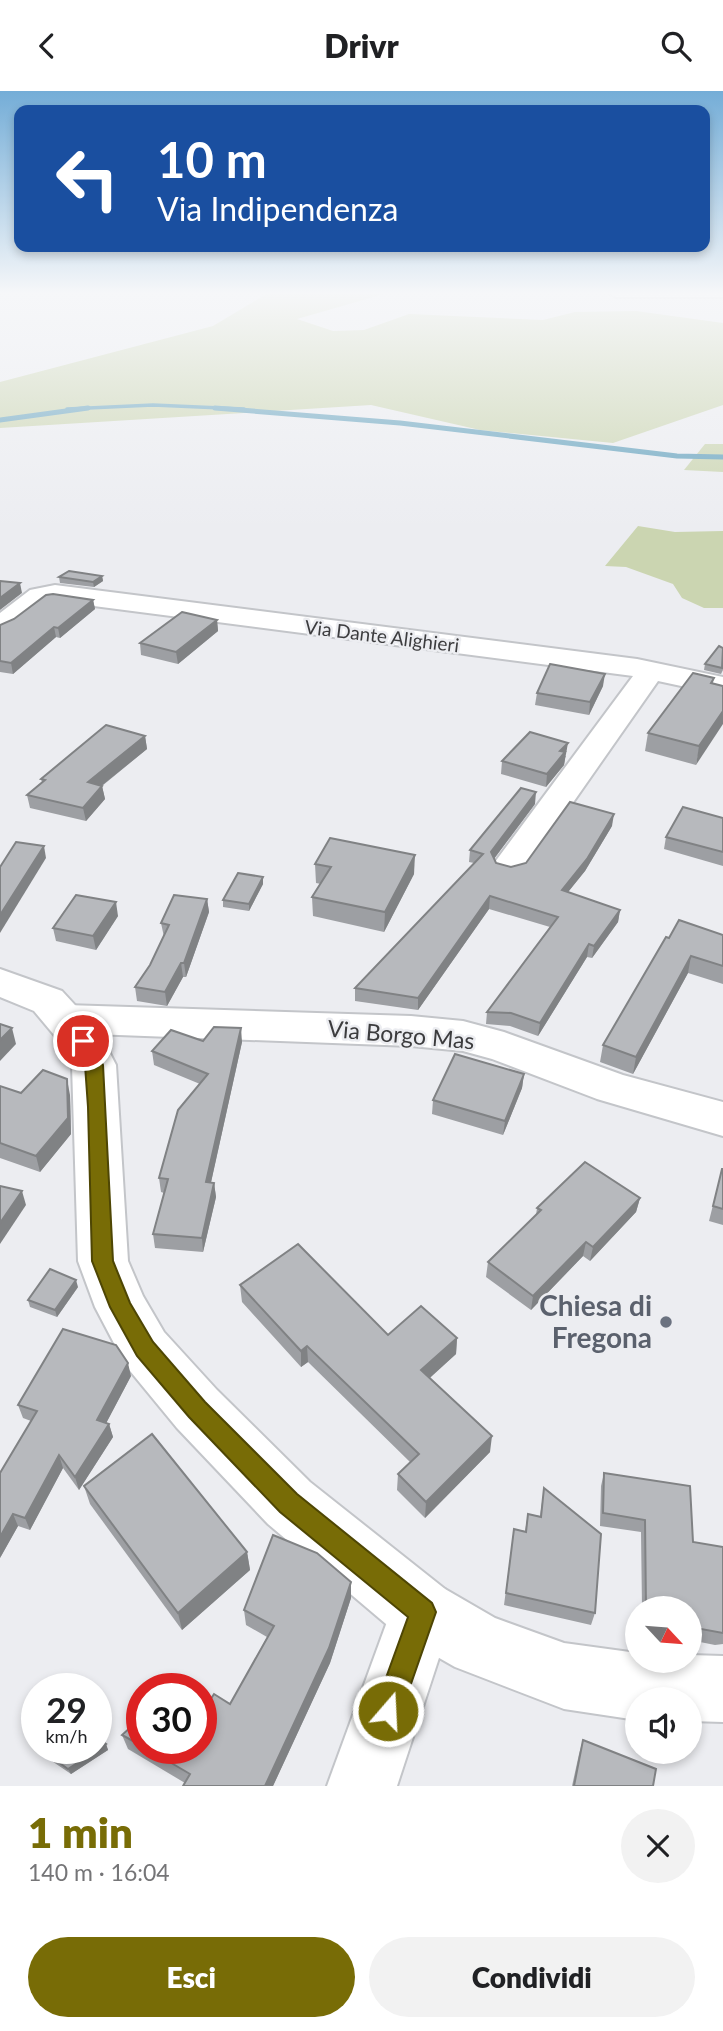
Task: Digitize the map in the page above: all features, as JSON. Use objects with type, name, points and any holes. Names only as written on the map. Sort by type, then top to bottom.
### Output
[{"type":"street","name":"Via Dante Alighieri","points":[[0,626],[39,595],[55,593],[651,670],[723,686]]},
{"type":"street","points":[[510,866],[651,670]]},
{"type":"street","points":[[0,982],[48,1001],[83,1041],[94,1065],[103,1261],[121,1307],[145,1349],[197,1409],[289,1503],[422,1612],[478,1644],[564,1677],[625,1686],[723,1689]]},
{"type":"street","name":"Via Borgo Mas","points":[[66,1019],[411,1031],[463,1036],[504,1047],[613,1088],[723,1119]]},
{"type":"street","points":[[362,1786],[422,1612]]},
{"type":"green space","points":[[38,372],[723,372],[723,405],[613,443],[480,430],[371,405],[0,428],[0,382]]},
{"type":"green space","points":[[705,444],[723,444],[723,472],[684,470]]},
{"type":"green space","points":[[638,526],[675,532],[723,531],[723,608],[704,608],[682,598],[673,584],[626,567],[605,566]]},
{"type":"building","points":[[69,571],[102,576],[93,582],[59,577]]},
{"type":"building","points":[[0,581],[20,583],[0,598]]},
{"type":"building","points":[[46,595],[93,600],[58,628],[54,627],[11,663],[0,661],[0,625],[14,619]]},
{"type":"building","points":[[182,612],[217,620],[176,652],[140,643]]},
{"type":"building","points":[[719,646],[723,648],[722,668],[705,664]]},
{"type":"building","points":[[550,664],[605,674],[590,702],[537,693]]},
{"type":"building","points":[[693,673],[714,678],[711,683],[723,686],[723,711],[699,746],[648,733]]},
{"type":"building","points":[[106,725],[145,736],[88,782],[102,786],[83,808],[27,795],[45,780],[41,779]]},
{"type":"building","points":[[530,732],[568,743],[560,751],[565,752],[547,774],[502,761]]},
{"type":"building","points":[[521,788],[536,792],[491,852],[496,863],[511,867],[526,863],[570,802],[614,814],[587,859],[562,890],[620,910],[594,946],[589,944],[540,1023],[511,1013],[487,1012],[558,917],[490,896],[418,998],[355,988],[483,854],[470,850]]},
{"type":"building","points":[[683,807],[723,818],[723,852],[666,837]]},
{"type":"building","points":[[330,838],[415,855],[385,912],[312,897],[331,867],[315,864]]},
{"type":"building","points":[[16,842],[44,846],[0,915],[0,867]]},
{"type":"building","points":[[238,873],[263,877],[249,904],[223,900]]},
{"type":"building","points":[[76,895],[116,902],[93,936],[53,928]]},
{"type":"building","points":[[174,895],[207,899],[184,963],[181,963],[165,992],[135,987],[150,965],[169,925],[161,923]]},
{"type":"building","points":[[679,920],[723,935],[723,966],[691,956],[636,1057],[603,1045],[666,937],[669,938]]},
{"type":"building","points":[[0,1024],[12,1028],[0,1040]]},
{"type":"building","points":[[214,1027],[241,1028],[206,1182],[214,1183],[202,1238],[153,1234],[168,1179],[159,1178],[178,1110],[208,1074],[152,1051],[171,1030],[203,1041]]},
{"type":"building","points":[[455,1054],[524,1074],[505,1121],[433,1100]]},
{"type":"building","points":[[43,1070],[67,1079],[68,1118],[36,1156],[0,1143],[0,1086],[21,1093]]},
{"type":"building","points":[[585,1162],[640,1198],[593,1247],[586,1242],[533,1296],[488,1262],[541,1210],[537,1208]]},
{"type":"building","points":[[723,1169],[723,1209],[713,1206]]},
{"type":"building","points":[[0,1186],[22,1191],[0,1223]]},
{"type":"building","points":[[298,1244],[388,1335],[421,1306],[457,1338],[421,1370],[492,1436],[426,1502],[398,1474],[419,1454],[307,1346],[301,1351],[240,1285]]},
{"type":"building","points":[[50,1269],[76,1280],[55,1310],[28,1300]]},
{"type":"building","points":[[63,1329],[116,1345],[128,1363],[97,1420],[109,1424],[75,1477],[59,1455],[25,1518],[13,1514],[0,1537],[0,1473],[37,1411],[18,1405]]},
{"type":"building","points":[[152,1434],[247,1552],[178,1613],[84,1486]]},
{"type":"building","points":[[604,1473],[690,1486],[693,1542],[723,1547],[723,1633],[702,1629],[702,1596],[646,1596],[645,1520],[603,1513]]},
{"type":"building","points":[[544,1488],[601,1534],[595,1613],[506,1593],[514,1529],[526,1532],[528,1514],[541,1517]]},
{"type":"building","points":[[273,1535],[317,1553],[351,1582],[329,1648],[265,1786],[183,1786],[190,1774],[173,1764],[217,1764],[217,1696],[230,1704],[274,1626],[244,1610]]},
{"type":"building","points":[[583,1740],[625,1757],[625,1764],[643,1764],[656,1769],[653,1786],[574,1786]]},
{"type":"building","points":[[61,1764],[76,1764],[68,1769]]},
{"type":"waterway","points":[[88,408],[153,405],[244,409]]},
{"type":"waterway","points":[[0,420],[88,408]]},
{"type":"waterway","points":[[67,409],[88,408]]},
{"type":"waterway","points":[[215,408],[400,423],[677,456],[723,457]]},
{"type":"place","name":"Chiesa di Fregona","points":[[666,1322]]},
{"type":"route","points":[[83,1041],[94,1065],[103,1261],[121,1307],[145,1349],[197,1409],[289,1503],[366,1569],[422,1612],[388,1711]]}]
